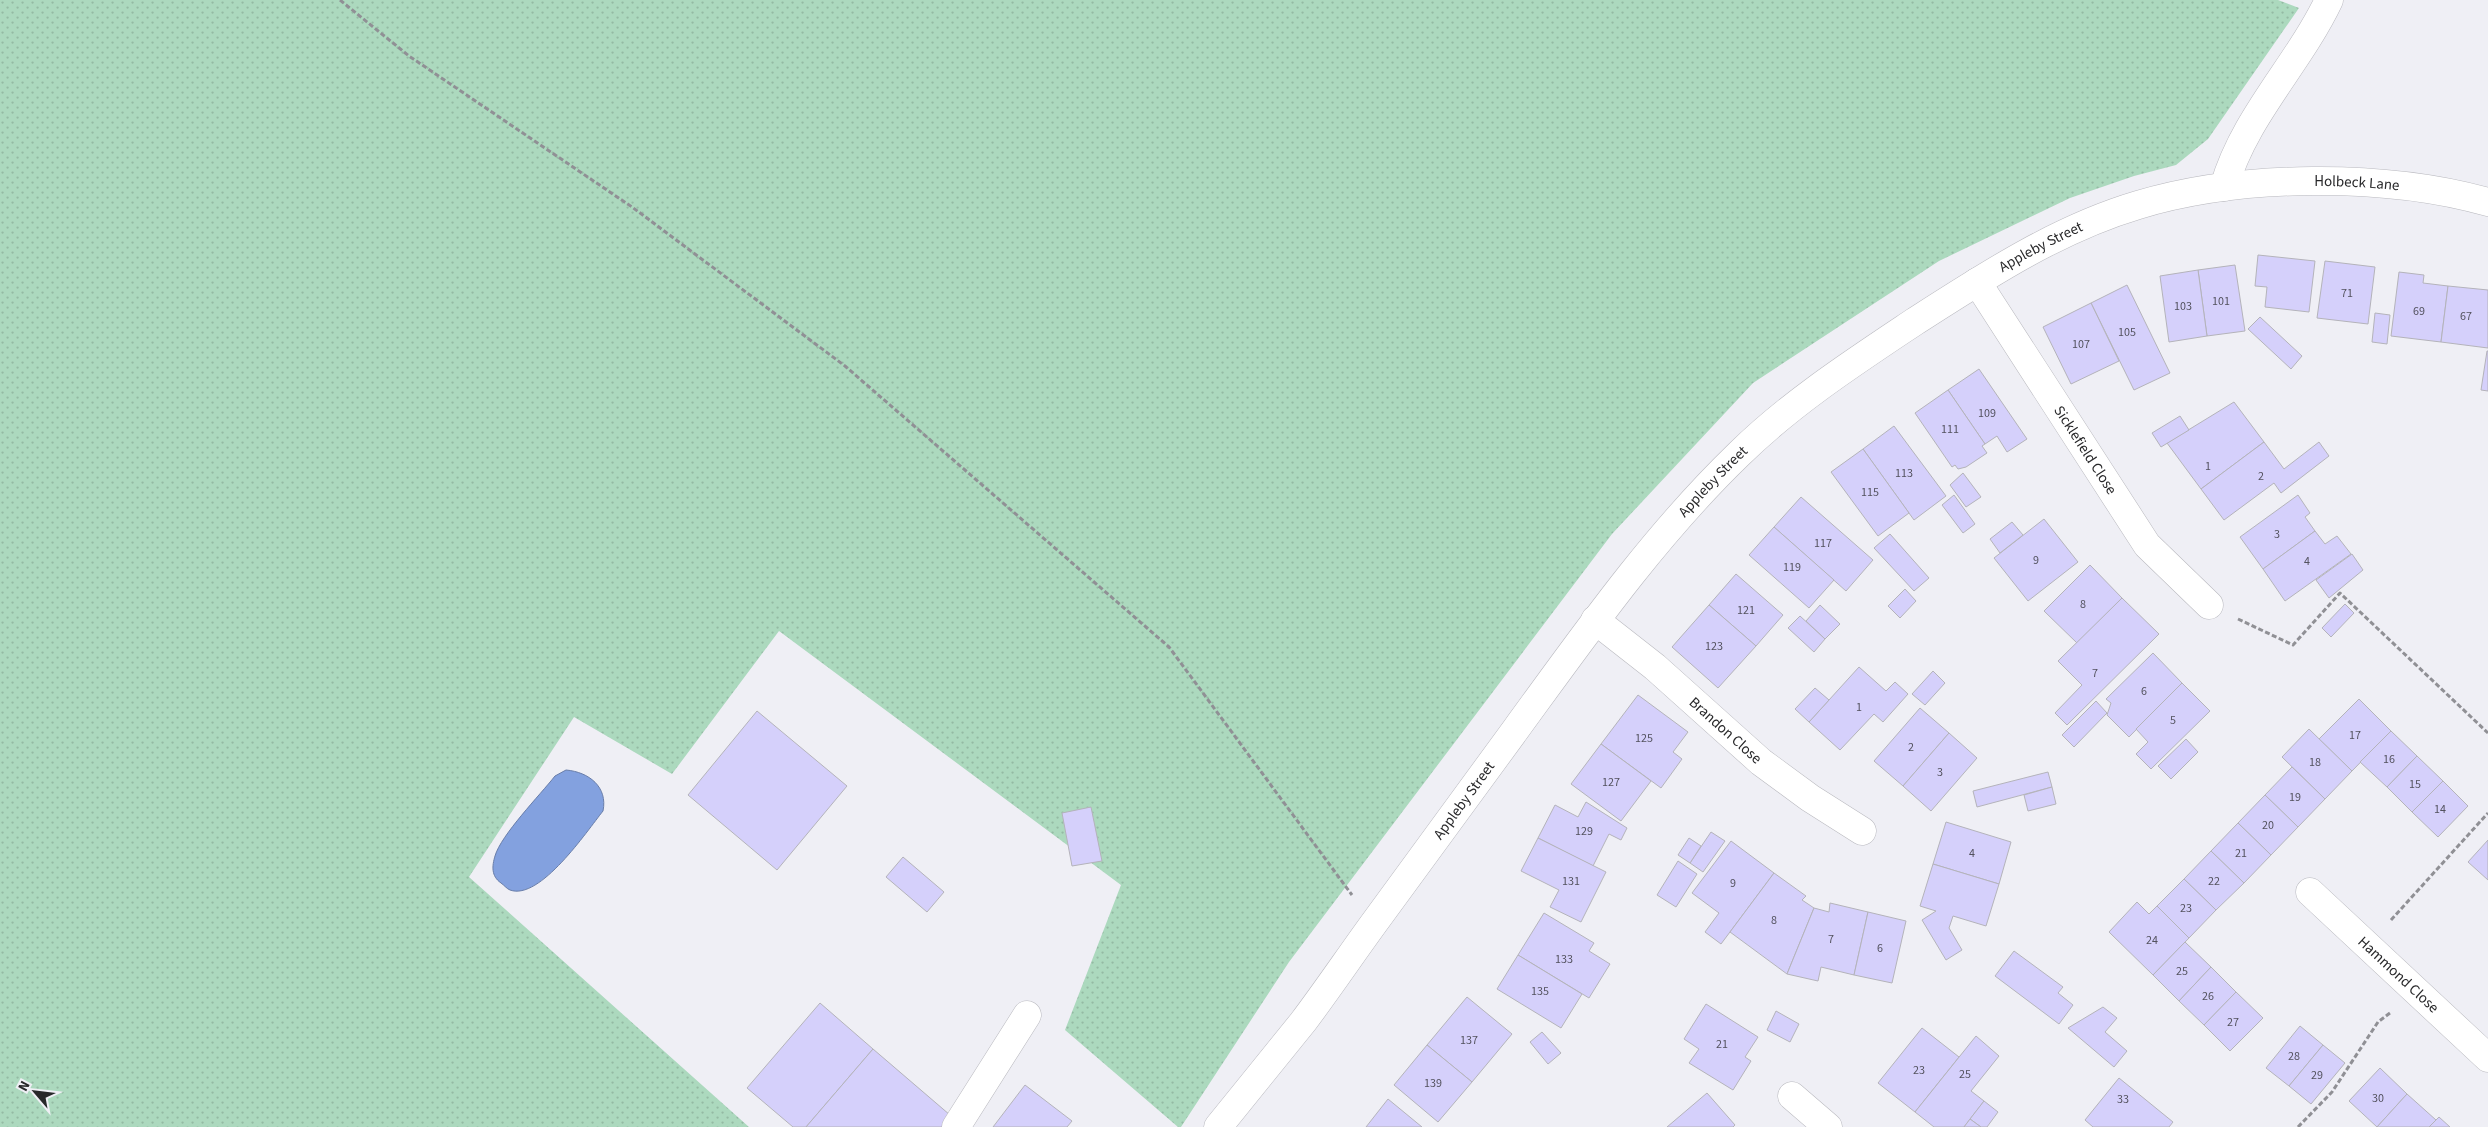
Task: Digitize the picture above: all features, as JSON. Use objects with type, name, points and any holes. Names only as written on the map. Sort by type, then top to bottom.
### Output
[{"type":"street","points":[[2224,187],[2231,163],[2256,117],[2329,0]]},
{"type":"street","name":"Holbeck Lane","points":[[2224,187],[2354,181],[2422,188],[2488,202]]},
{"type":"street","name":"Appleby Street","points":[[1218,1127],[1305,1019],[1595,620],[1648,552],[1741,452],[1849,365],[1976,282],[2024,254],[2134,205],[2178,194],[2224,187]]},
{"type":"street","name":"Sicklefield Close","points":[[1976,282],[2147,545],[2209,605]]},
{"type":"street","name":"Brandon Close","points":[[1595,620],[1655,667],[1761,762],[1810,798],[1862,831]]},
{"type":"street","name":"Hammond Close","points":[[2310,892],[2488,1058]]},
{"type":"street","points":[[956,1127],[1026,1015]]},
{"type":"street","points":[[1792,1096],[1828,1127]]},
{"type":"path","points":[[340,0],[410,56],[632,207],[845,366],[1169,647],[1374,923]]},
{"type":"path","points":[[2209,605],[2293,645],[2340,593],[2488,733]]},
{"type":"path","points":[[2369,945],[2488,812]]},
{"type":"path","points":[[2298,1127],[2332,1092],[2378,1022],[2417,993]]},
{"type":"green space","points":[[0,0],[2278,0],[2299,8],[2208,139],[2176,165],[2134,176],[2070,198],[1939,261],[1753,383],[1612,534],[1289,962],[1181,1127],[1178,1127],[1065,1030],[1121,885],[779,631],[672,774],[574,717],[469,877],[749,1127],[0,1127]]},
{"type":"water","points":[[566,770],[582,774],[595,782],[603,795],[603,811],[562,862],[548,875],[535,885],[522,891],[510,890],[495,877],[493,871],[493,863],[499,847],[513,826],[555,776]]},
{"type":"building","points":[[2258,255],[2315,261],[2309,312],[2265,307],[2267,287],[2255,286]]},
{"type":"building","points":[[2325,261],[2375,267],[2368,324],[2317,318]]},
{"type":"building","points":[[2235,265],[2245,331],[2207,336],[2198,270]]},
{"type":"building","points":[[2198,270],[2207,336],[2169,342],[2160,276]]},
{"type":"building","points":[[2399,272],[2424,275],[2423,283],[2448,286],[2441,342],[2391,336]]},
{"type":"building","points":[[2127,285],[2170,373],[2134,390],[2091,303]]},
{"type":"building","points":[[2448,286],[2488,290],[2488,348],[2441,342]]},
{"type":"building","points":[[2091,303],[2119,361],[2071,384],[2043,327]]},
{"type":"building","points":[[2375,313],[2390,315],[2387,344],[2372,342]]},
{"type":"building","points":[[2260,317],[2302,356],[2291,369],[2248,329]]},
{"type":"building","points":[[2488,351],[2488,391],[2481,390]]},
{"type":"building","points":[[1979,369],[2027,439],[2007,452],[1997,436],[1985,444],[1948,390]]},
{"type":"building","points":[[1948,390],[1985,444],[1982,446],[1987,453],[1966,467],[1958,469],[1955,465],[1952,467],[1915,413]]},
{"type":"building","points":[[2234,402],[2264,442],[2201,489],[2167,443]]},
{"type":"building","points":[[2180,416],[2189,430],[2161,447],[2152,433]]},
{"type":"building","points":[[1894,426],[1946,496],[1914,520],[1863,449]]},
{"type":"building","points":[[2264,442],[2284,469],[2319,442],[2329,456],[2281,493],[2274,483],[2224,520],[2201,489]]},
{"type":"building","points":[[1863,449],[1909,513],[1878,536],[1831,472]]},
{"type":"building","points":[[1963,473],[1981,497],[1966,507],[1950,485]]},
{"type":"building","points":[[1954,495],[1975,524],[1963,533],[1942,505]]},
{"type":"building","points":[[2298,495],[2310,513],[2305,517],[2315,531],[2263,569],[2240,537]]},
{"type":"building","points":[[1801,497],[1873,560],[1846,591],[1774,527]]},
{"type":"building","points":[[2044,519],[2078,562],[2028,601],[1994,558]]},
{"type":"building","points":[[2012,522],[2023,535],[2000,553],[1990,539]]},
{"type":"building","points":[[1774,527],[1834,580],[1809,608],[1749,555]]},
{"type":"building","points":[[2315,531],[2325,544],[2337,536],[2351,554],[2285,601],[2263,569]]},
{"type":"building","points":[[1890,534],[1929,578],[1914,591],[1874,548]]},
{"type":"building","points":[[2352,554],[2363,570],[2329,598],[2316,580]]},
{"type":"building","points":[[2090,565],[2122,598],[2077,643],[2044,611]]},
{"type":"building","points":[[1736,574],[1783,615],[1756,646],[1709,605]]},
{"type":"building","points":[[1905,589],[1916,601],[1900,618],[1888,606]]},
{"type":"building","points":[[2122,598],[2159,634],[2067,725],[2055,713],[2082,685],[2058,661]]},
{"type":"building","points":[[2345,604],[2354,613],[2331,637],[2322,628]]},
{"type":"building","points":[[1709,605],[1756,646],[1718,688],[1672,647]]},
{"type":"building","points":[[1820,605],[1840,624],[1825,639],[1806,621]]},
{"type":"building","points":[[1800,616],[1825,639],[1814,652],[1788,628]]},
{"type":"building","points":[[2153,653],[2182,683],[2129,737],[2107,715],[2111,703],[2106,699]]},
{"type":"building","points":[[1859,667],[1886,691],[1895,682],[1908,694],[1883,722],[1874,714],[1840,750],[1809,722]]},
{"type":"building","points":[[1933,671],[1945,683],[1925,705],[1912,694]]},
{"type":"building","points":[[2182,683],[2210,711],[2151,769],[2136,754],[2148,742],[2136,729]]},
{"type":"building","points":[[1815,688],[1829,700],[1809,722],[1795,709]]},
{"type":"building","points":[[1638,695],[1688,732],[1673,752],[1682,759],[1661,788],[1601,744]]},
{"type":"building","points":[[2359,699],[2391,731],[2352,771],[2319,739]]},
{"type":"building","points":[[2096,701],[2107,713],[2074,747],[2062,735]]},
{"type":"building","points":[[1920,708],[1949,733],[1903,786],[1874,761]]},
{"type":"building","points":[[757,711],[847,786],[777,870],[688,795]]},
{"type":"building","points":[[2309,729],[2352,771],[2325,799],[2282,757]]},
{"type":"building","points":[[2391,731],[2417,756],[2387,787],[2360,762]]},
{"type":"building","points":[[1949,733],[1977,758],[1931,811],[1903,786]]},
{"type":"building","points":[[2186,739],[2198,752],[2171,779],[2158,766]]},
{"type":"building","points":[[1601,744],[1651,781],[1621,821],[1571,784]]},
{"type":"building","points":[[2417,756],[2443,781],[2412,812],[2387,787]]},
{"type":"building","points":[[2292,767],[2325,799],[2298,827],[2265,795]]},
{"type":"building","points":[[2048,772],[2052,787],[1977,807],[1973,791]]},
{"type":"building","points":[[2443,781],[2468,806],[2438,837],[2412,812]]},
{"type":"building","points":[[2052,787],[2056,804],[2028,811],[2024,795]]},
{"type":"building","points":[[2265,795],[2298,827],[2271,855],[2238,823]]},
{"type":"building","points":[[1586,802],[1627,828],[1621,840],[1609,834],[1593,866],[1538,838],[1555,805],[1578,817]]},
{"type":"building","points":[[1091,807],[1102,861],[1072,866],[1062,813]]},
{"type":"building","points":[[1946,822],[2011,842],[1999,884],[1933,864]]},
{"type":"building","points":[[2238,823],[2271,855],[2244,883],[2211,851]]},
{"type":"building","points":[[1711,832],[1725,841],[1703,872],[1690,863]]},
{"type":"building","points":[[1538,838],[1606,872],[1581,922],[1550,907],[1559,890],[1521,871]]},
{"type":"building","points":[[1689,838],[1701,846],[1690,863],[1678,855]]},
{"type":"building","points":[[2488,840],[2488,880],[2468,862]]},
{"type":"building","points":[[1731,841],[1774,873],[1721,944],[1705,932],[1719,913],[1692,893]]},
{"type":"building","points":[[2211,851],[2244,883],[2216,910],[2184,879]]},
{"type":"building","points":[[903,857],[944,892],[927,912],[886,877]]},
{"type":"building","points":[[1678,861],[1697,874],[1676,907],[1657,895]]},
{"type":"building","points":[[1933,864],[1999,884],[1986,926],[1953,916],[1949,928],[1962,950],[1946,960],[1922,920],[1936,911],[1920,906]]},
{"type":"building","points":[[1774,873],[1806,896],[1802,900],[1814,908],[1787,974],[1730,932]]},
{"type":"building","points":[[2184,879],[2216,910],[2189,938],[2157,906]]},
{"type":"building","points":[[2137,902],[2149,914],[2157,906],[2189,938],[2153,975],[2109,932]]},
{"type":"building","points":[[1830,903],[1868,912],[1854,975],[1821,967],[1818,981],[1787,974],[1814,908],[1829,912]]},
{"type":"building","points":[[1868,912],[1906,921],[1892,983],[1854,975]]},
{"type":"building","points":[[1544,913],[1594,943],[1589,951],[1610,964],[1589,998],[1518,955]]},
{"type":"building","points":[[2185,942],[2211,967],[2179,1001],[2153,975]]},
{"type":"building","points":[[2014,951],[2063,987],[2058,993],[2073,1005],[2059,1024],[1995,976]]},
{"type":"building","points":[[1518,955],[1582,994],[1561,1028],[1497,989]]},
{"type":"building","points":[[2211,967],[2236,992],[2204,1025],[2179,1001]]},
{"type":"building","points":[[2236,992],[2263,1018],[2230,1051],[2204,1025]]},
{"type":"building","points":[[1467,997],[1512,1034],[1472,1082],[1427,1045]]},
{"type":"building","points":[[820,1003],[873,1049],[806,1127],[793,1127],[747,1088]]},
{"type":"building","points":[[1706,1004],[1758,1037],[1745,1057],[1751,1061],[1733,1090],[1689,1063],[1699,1049],[1684,1039]]},
{"type":"building","points":[[2103,1007],[2117,1018],[2105,1032],[2127,1051],[2114,1067],[2068,1028]]},
{"type":"building","points":[[1776,1011],[1799,1024],[1790,1042],[1767,1030]]},
{"type":"building","points":[[2300,1026],[2323,1045],[2289,1086],[2266,1068]]},
{"type":"building","points":[[1922,1028],[1959,1057],[1915,1112],[1878,1083]]},
{"type":"building","points":[[1542,1032],[1561,1053],[1548,1064],[1530,1042]]},
{"type":"building","points":[[1976,1036],[1999,1056],[1971,1091],[1984,1101],[1964,1127],[1934,1127],[1915,1112]]},
{"type":"building","points":[[1427,1045],[1472,1082],[1438,1122],[1394,1085]]},
{"type":"building","points":[[2323,1045],[2345,1063],[2311,1104],[2289,1086]]},
{"type":"building","points":[[873,1049],[957,1121],[952,1127],[806,1127]]},
{"type":"building","points":[[2380,1068],[2407,1094],[2377,1127],[2349,1101]]},
{"type":"building","points":[[2119,1078],[2173,1122],[2169,1127],[2093,1127],[2085,1120]]},
{"type":"building","points":[[1025,1085],[1072,1121],[1067,1127],[993,1127]]},
{"type":"building","points":[[1707,1093],[1735,1125],[1733,1127],[1667,1127]]},
{"type":"building","points":[[2407,1094],[2436,1120],[2429,1127],[2377,1127]]},
{"type":"building","points":[[1388,1099],[1422,1127],[1366,1127]]},
{"type":"building","points":[[1984,1101],[1998,1112],[1987,1127],[1981,1127],[1970,1119]]},
{"type":"building","points":[[2439,1117],[2450,1127],[2429,1127]]},
{"type":"building","points":[[1970,1119],[1981,1127],[1964,1127]]}]
